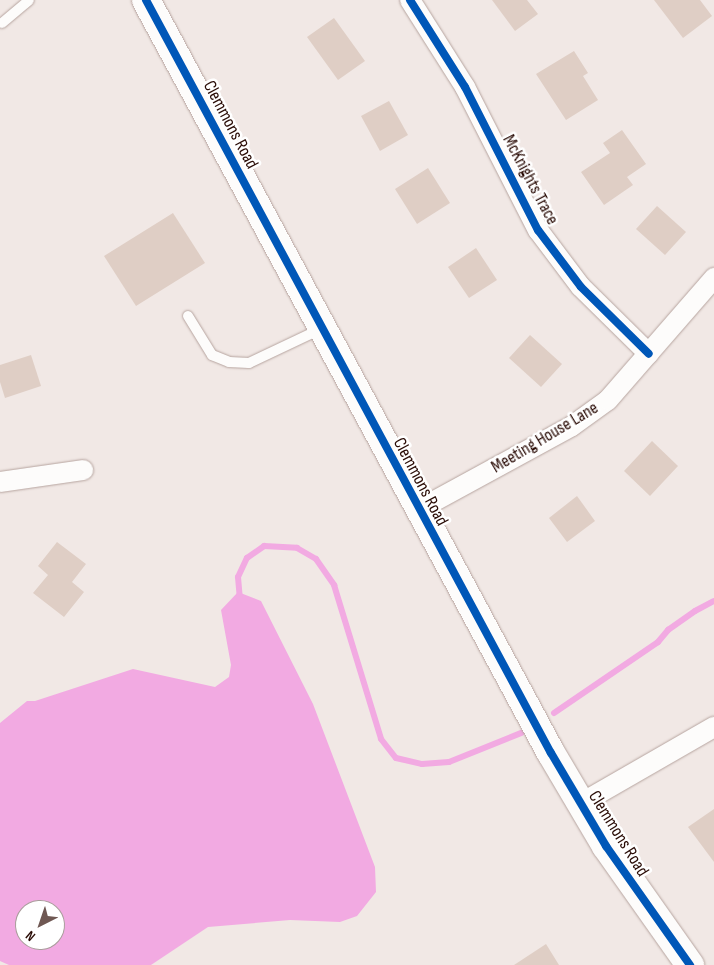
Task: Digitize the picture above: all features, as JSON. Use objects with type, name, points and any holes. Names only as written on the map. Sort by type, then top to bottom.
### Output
[{"type":"main road","name":"Clemmons Road","points":[[146,0],[418,510],[580,804],[633,887],[690,965]]},
{"type":"street","name":"McKnights Trace","points":[[410,0],[465,87],[538,230],[581,287],[649,354]]},
{"type":"street","name":"Meeting House Lane","points":[[418,510],[572,426],[608,400],[714,278]]},
{"type":"street","points":[[0,482],[83,470]]},
{"type":"street","points":[[580,804],[714,727]]},
{"type":"lane","points":[[1,22],[30,0]]},
{"type":"lane","points":[[188,316],[212,355],[229,362],[249,363],[321,329]]},
{"type":"shaded area","points":[[238,592],[261,601],[313,704],[375,867],[376,892],[357,916],[340,922],[290,920],[208,927],[151,965],[9,965],[0,961],[0,723],[27,701],[35,701],[133,669],[215,687],[229,677],[231,665],[221,610]]},
{"type":"building","points":[[492,0],[527,0],[538,14],[515,31]]},
{"type":"building","points":[[654,0],[700,0],[712,16],[683,38]]},
{"type":"building","points":[[334,18],[365,61],[338,80],[307,37]]},
{"type":"building","points":[[574,51],[588,73],[583,76],[598,100],[566,120],[536,74]]},
{"type":"building","points":[[389,101],[408,135],[380,151],[361,116]]},
{"type":"building","points":[[622,130],[646,164],[627,177],[633,185],[604,205],[581,172],[610,153],[603,143]]},
{"type":"building","points":[[428,168],[450,203],[417,224],[395,189]]},
{"type":"building","points":[[657,206],[686,232],[665,255],[636,229]]},
{"type":"building","points":[[173,213],[205,263],[136,306],[104,256]]},
{"type":"building","points":[[476,248],[497,280],[469,298],[448,267]]},
{"type":"building","points":[[530,335],[562,364],[541,387],[509,358]]},
{"type":"building","points":[[31,355],[41,386],[5,398],[0,382],[0,365]]},
{"type":"building","points":[[652,441],[678,466],[650,496],[624,471]]},
{"type":"building","points":[[577,496],[595,521],[567,542],[549,518]]},
{"type":"building","points":[[57,542],[86,564],[72,582],[84,592],[64,617],[33,593],[48,575],[38,566]]},
{"type":"building","points":[[714,809],[714,862],[688,827]]},
{"type":"building","points":[[546,944],[559,965],[514,965]]},
{"type":"waterway","points":[[240,600],[238,577],[247,558],[264,546],[297,548],[316,559],[334,585],[381,739],[396,758],[422,764],[449,762],[521,733]]},
{"type":"waterway","points":[[554,713],[658,642],[668,630],[695,611],[714,601]]},
{"type":"cycle path","points":[[146,0],[551,753],[606,846],[690,965]]},
{"type":"cycle path","points":[[410,0],[465,87],[538,230],[581,287],[649,354]]}]
